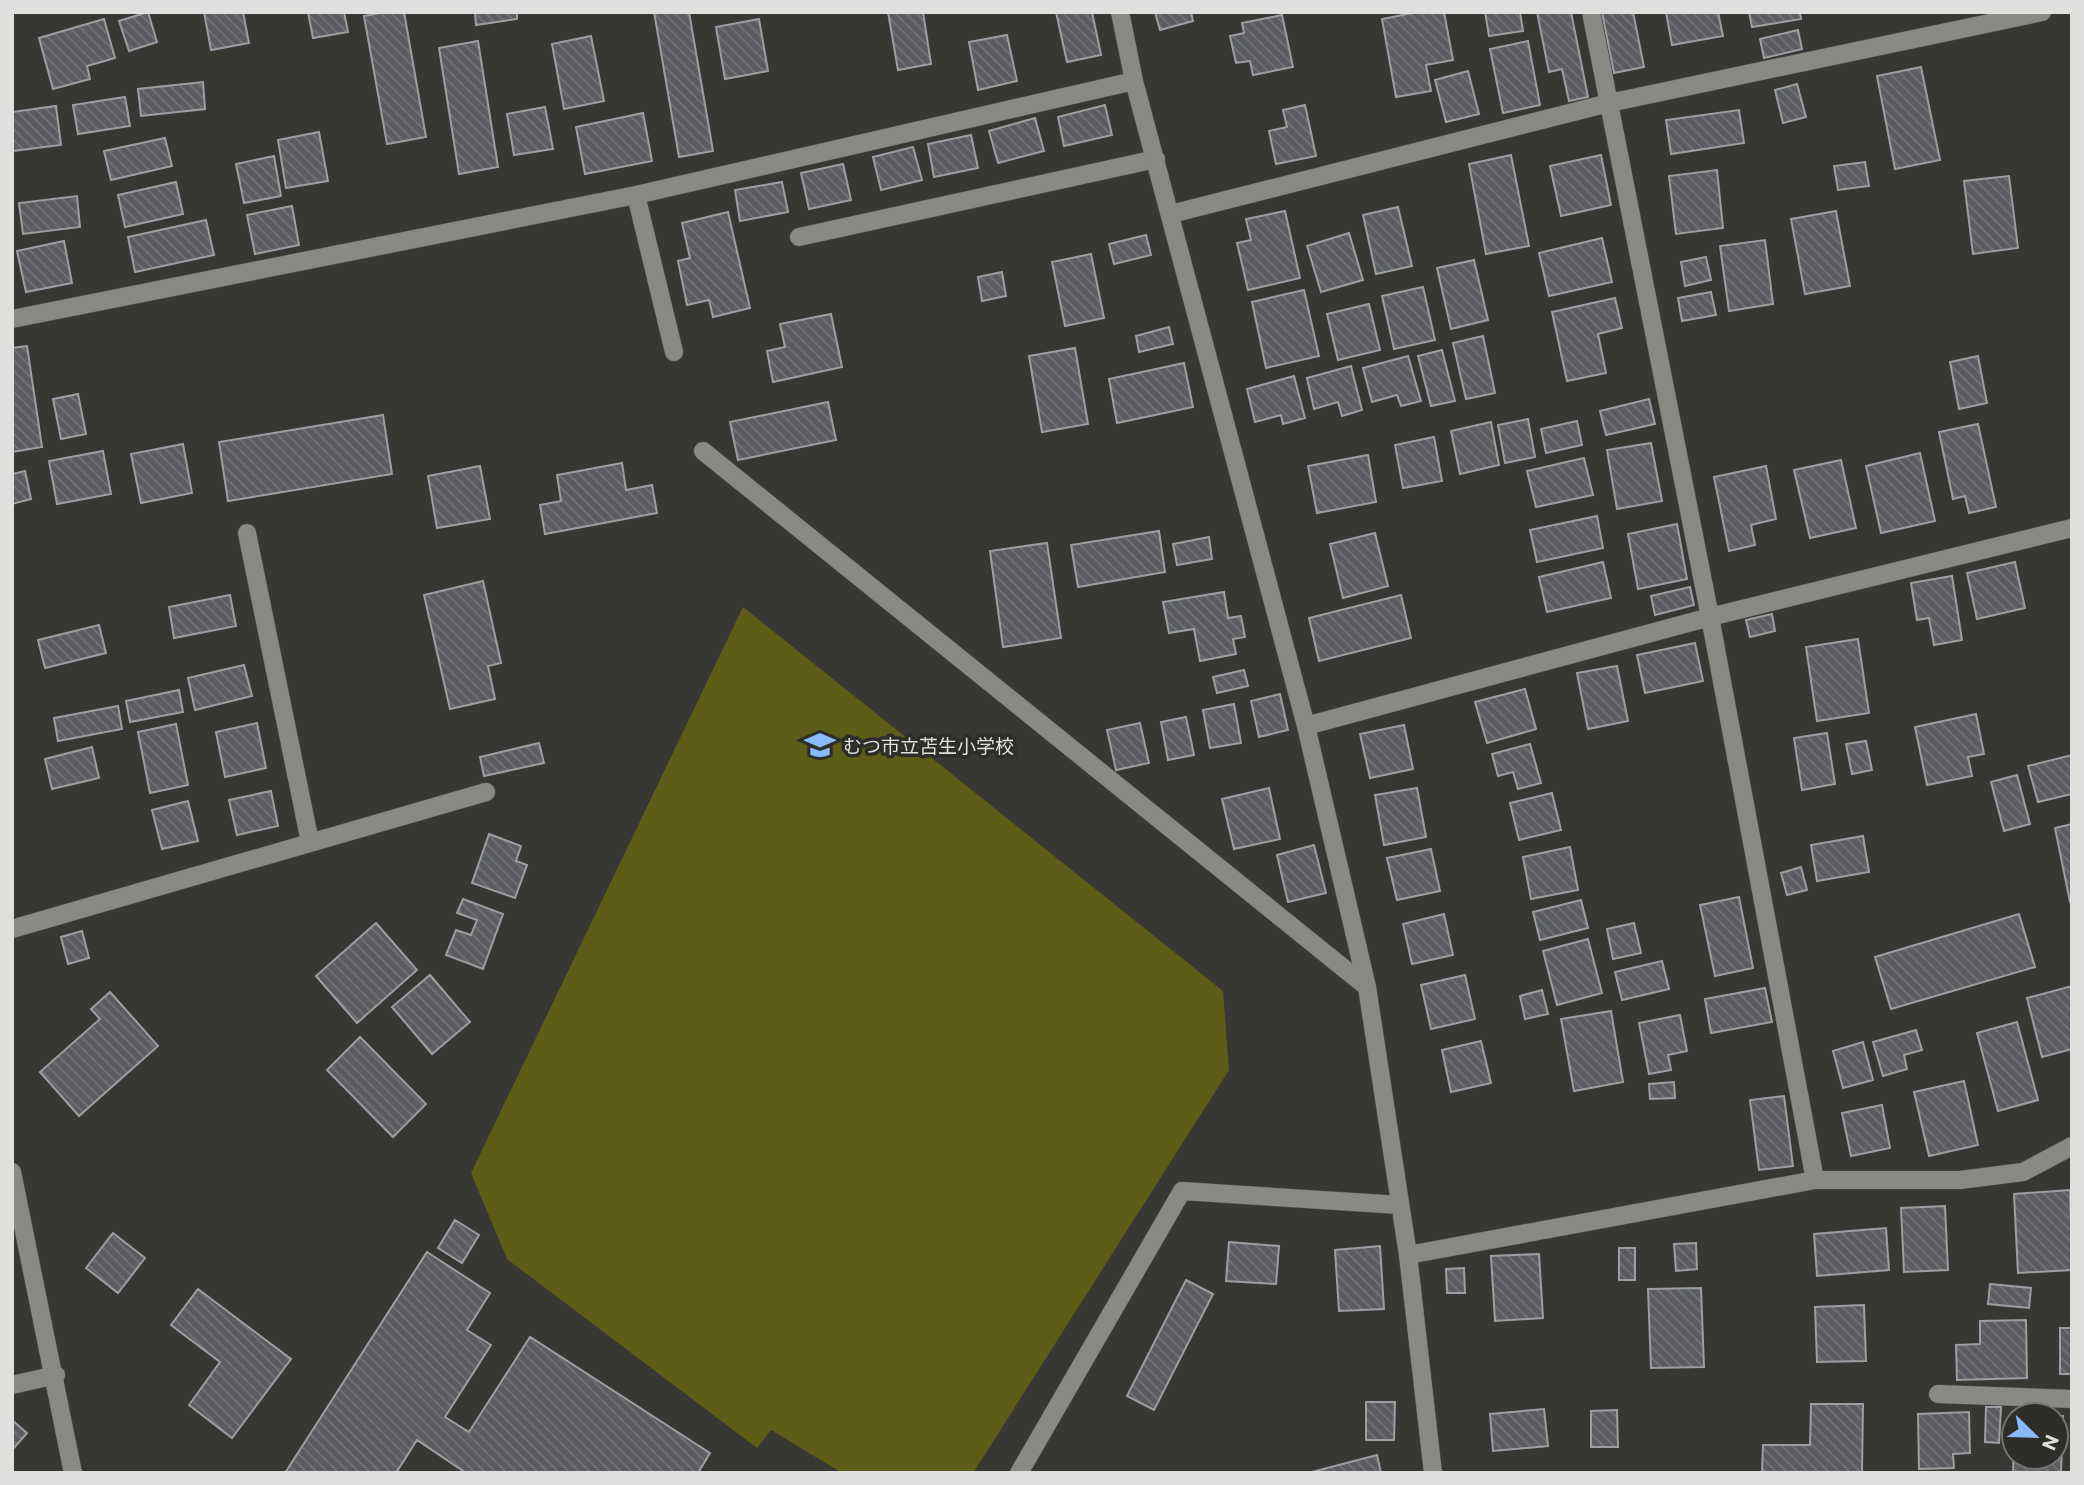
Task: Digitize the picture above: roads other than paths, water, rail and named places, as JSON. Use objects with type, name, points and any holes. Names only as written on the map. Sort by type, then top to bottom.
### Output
[{"type":"street","points":[[1120,12],[1134,81],[1306,726],[1367,987],[1408,1255],[1433,1473]]},
{"type":"street","points":[[1591,12],[1710,617],[1815,1180]]},
{"type":"street","points":[[1171,214],[1609,103],[2042,12]]},
{"type":"street","points":[[12,319],[635,195],[1134,81]]},
{"type":"street","points":[[799,237],[1156,159]]},
{"type":"street","points":[[635,195],[674,352]]},
{"type":"street","points":[[703,451],[1367,987]]},
{"type":"street","points":[[1306,726],[1710,617],[2072,528]]},
{"type":"street","points":[[247,533],[310,842]]},
{"type":"street","points":[[12,929],[486,792]]},
{"type":"street","points":[[1408,1255],[1815,1180],[1959,1180],[2023,1172],[2072,1146]]},
{"type":"street","points":[[12,1172],[56,1375],[73,1473]]},
{"type":"street","points":[[1019,1473],[1182,1191],[1400,1205]]},
{"type":"street","points":[[12,1385],[56,1375]]},
{"type":"street","points":[[1938,1394],[2072,1399]]},
{"type":"place","name":"むつ市立苫生小学校","points":[[820,745]]}]
